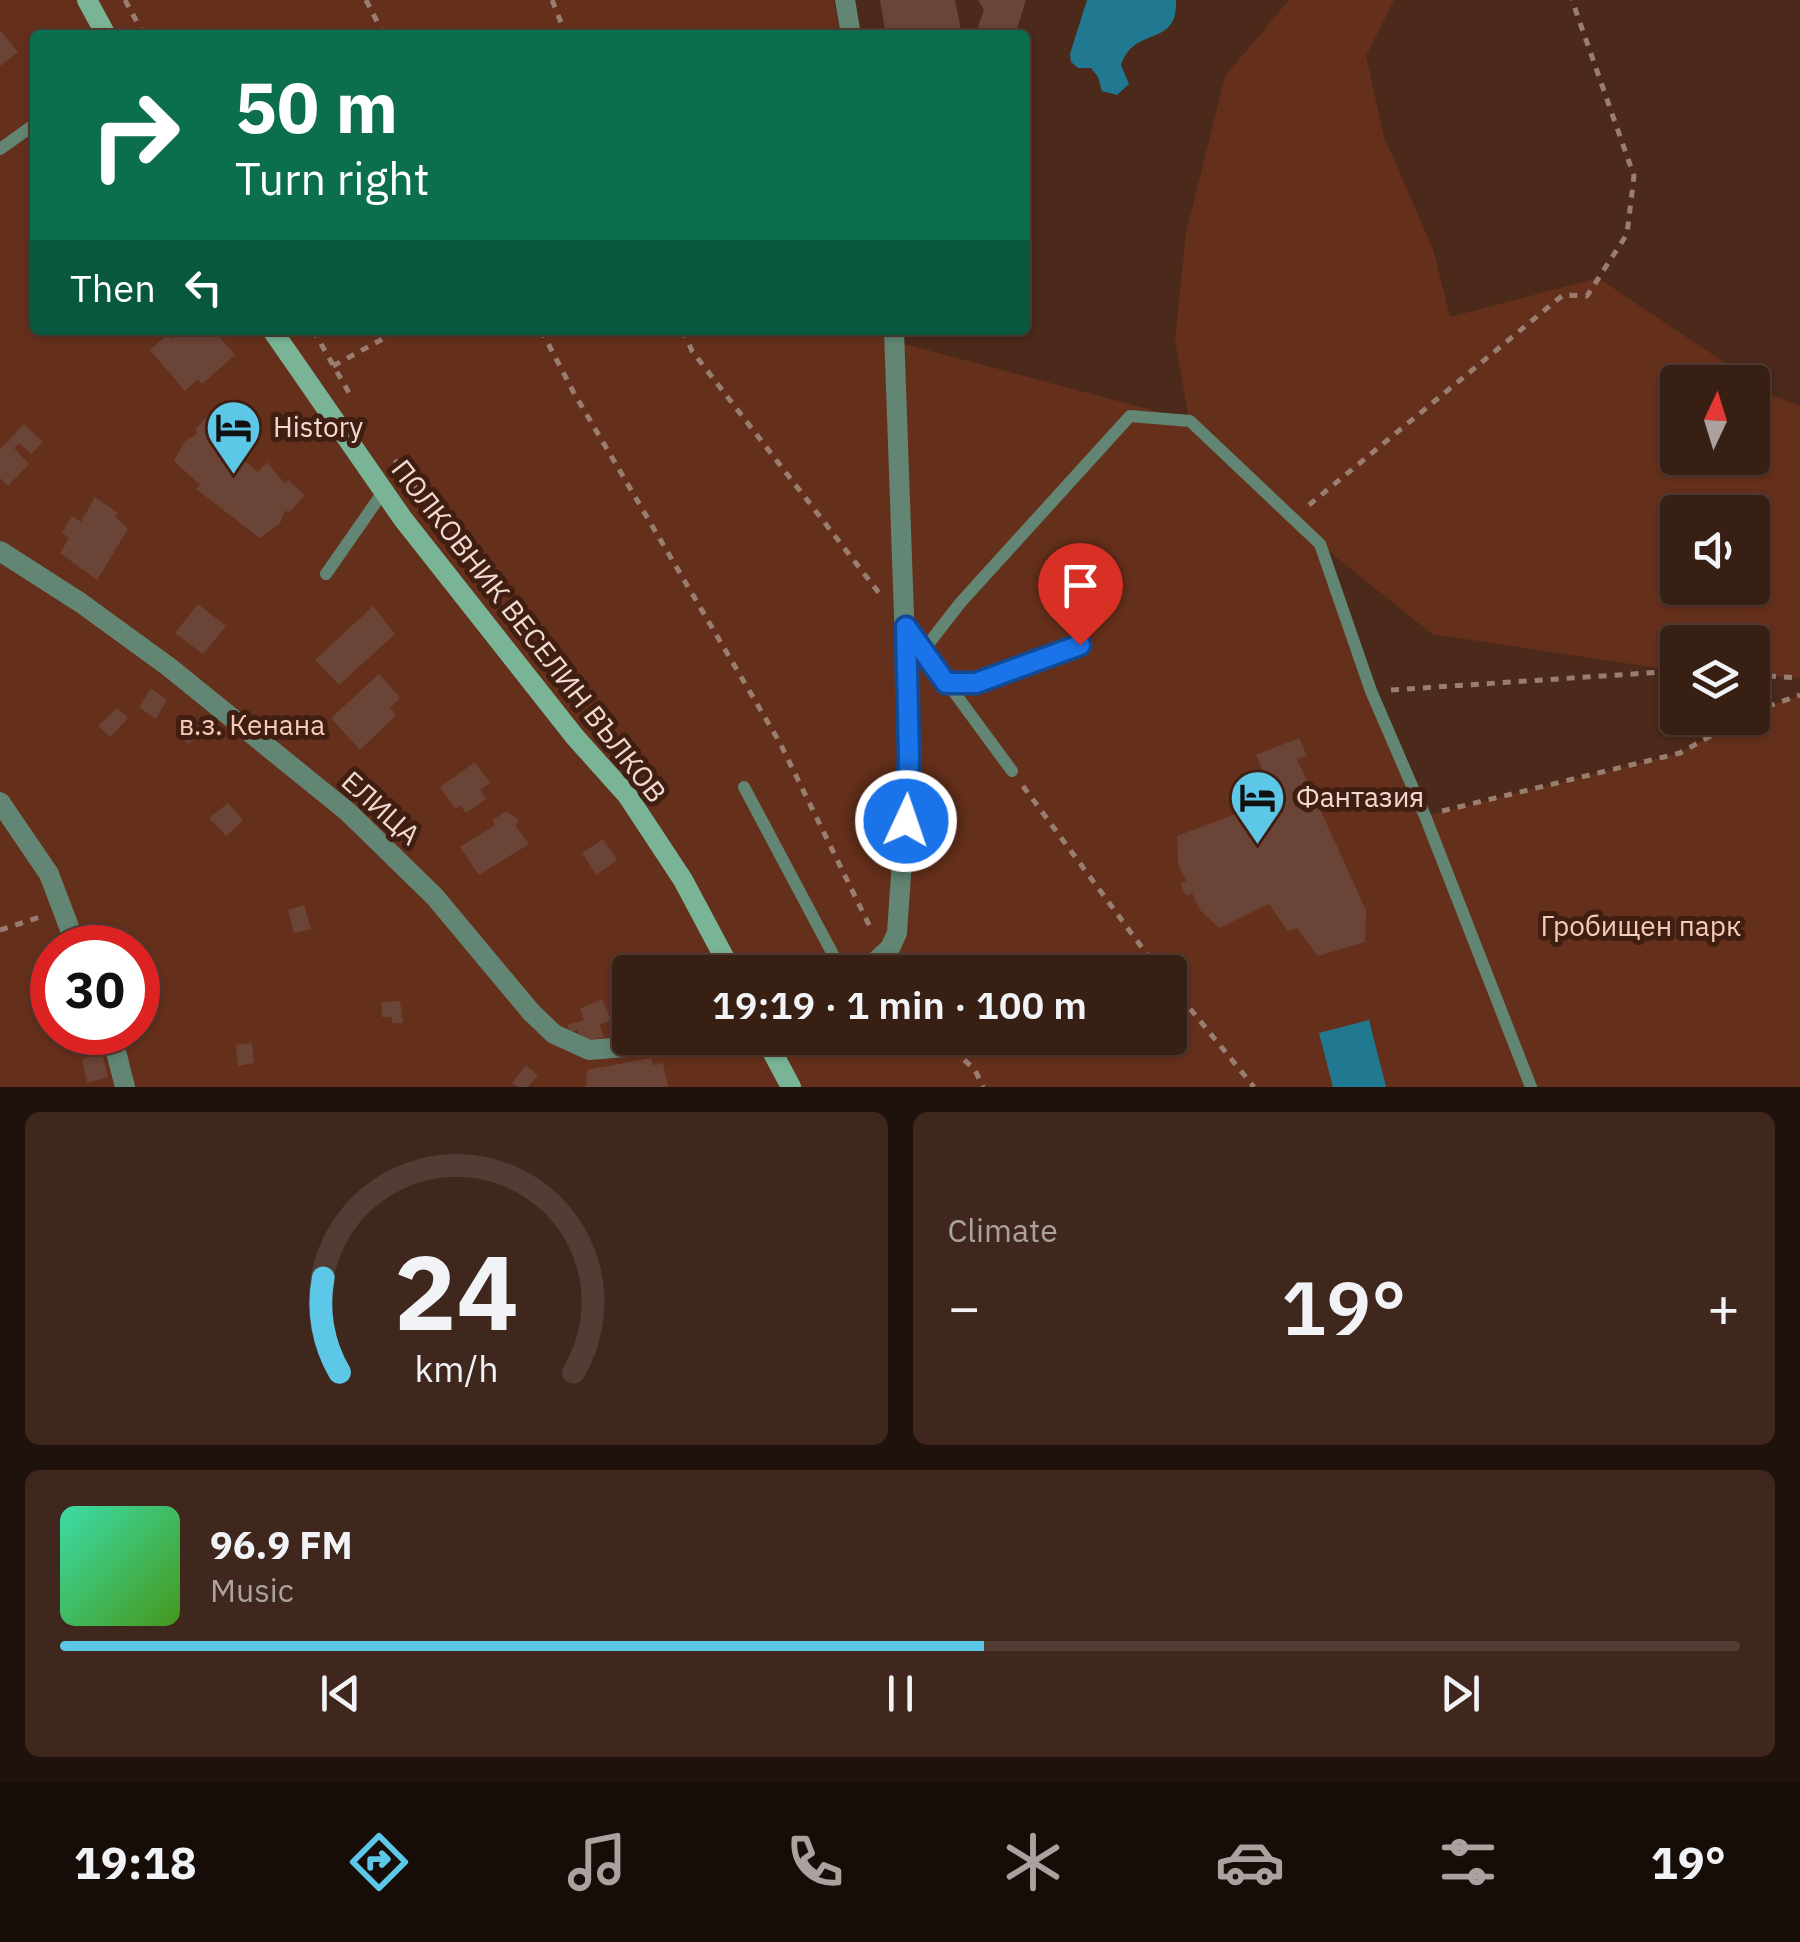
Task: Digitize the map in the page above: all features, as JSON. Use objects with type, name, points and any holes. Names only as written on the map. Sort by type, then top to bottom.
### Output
[{"type":"main road","points":[[86,0],[103,30]]},
{"type":"main road","name":"ПОЛКОВНИК ВЕСЕЛИН ВЪЛКОВ","points":[[275,335],[383,492],[489,630],[627,795],[683,880],[723,955]]},
{"type":"main road","points":[[775,1055],[792,1087]]},
{"type":"street","points":[[846,0],[850,30]]},
{"type":"street","points":[[885,955],[897,934],[909,758],[894,335]]},
{"type":"street","name":"ЕЛИЦА","points":[[0,551],[169,666],[348,812],[436,897],[531,1012],[554,1034],[589,1050],[612,1049]]},
{"type":"street","points":[[0,802],[48,874],[69,925]]},
{"type":"street","points":[[117,1055],[125,1087]]},
{"type":"lane","points":[[0,149],[30,128]]},
{"type":"lane","points":[[922,652],[961,602],[1130,416],[1190,421],[1320,544],[1371,691],[1530,1087]]},
{"type":"lane","points":[[326,574],[383,492]]},
{"type":"lane","points":[[906,627],[1012,771]]},
{"type":"lane","points":[[946,683],[976,683],[1080,645]]},
{"type":"lane","points":[[744,787],[833,955]]},
{"type":"path","points":[[125,0],[141,30]]},
{"type":"path","points":[[366,0],[381,30]]},
{"type":"path","points":[[552,0],[564,30]]},
{"type":"path","points":[[1293,519],[1563,295],[1586,296],[1627,234],[1634,176],[1572,0]]},
{"type":"path","points":[[333,366],[390,335]]},
{"type":"path","points":[[543,335],[780,743],[884,955]]},
{"type":"path","points":[[685,335],[692,352],[906,627]]},
{"type":"path","points":[[1371,691],[1660,673]]},
{"type":"path","points":[[1770,676],[1800,678]]},
{"type":"path","points":[[1770,706],[1800,695]]},
{"type":"path","points":[[1424,816],[1680,752],[1712,735]]},
{"type":"path","points":[[1034,801],[1147,955]]},
{"type":"path","points":[[0,930],[64,909]]},
{"type":"path","points":[[1187,1005],[1254,1087]]},
{"type":"path","points":[[959,1055],[975,1070],[983,1087]]},
{"type":"green space","name":"в.з. Кенана","points":[[0,0],[834,0],[839,30],[30,30],[30,335],[895,335],[897,342],[1189,420],[1175,340],[1186,234],[1225,76],[1289,0],[1394,0],[1366,56],[1384,137],[1433,249],[1450,317],[1598,278],[1728,365],[1660,365],[1660,475],[1770,475],[1770,393],[1800,406],[1800,678],[1770,676],[1770,625],[1660,625],[1660,668],[1432,634],[1322,546],[1527,1087],[799,1087],[779,1055],[1187,1055],[1187,955],[612,955],[612,1055],[774,1055],[791,1087],[0,1087]]},
{"type":"green space","name":"Гробищен парк","points":[[1800,695],[1800,1087],[1531,1087],[1425,816],[1680,753],[1712,735],[1770,735],[1770,706]]},
{"type":"water","points":[[1087,0],[1176,0],[1170,25],[1127,52],[1121,65],[1129,84],[1117,95],[1102,91],[1091,68],[1078,68],[1071,62]]},
{"type":"water","points":[[1369,1020],[1386,1087],[1333,1087],[1319,1033]]},
{"type":"building","points":[[880,0],[955,0],[961,30],[885,30]]},
{"type":"building","points":[[978,0],[1026,0],[1017,30],[977,30],[984,10]]},
{"type":"building","points":[[0,30],[18,52],[0,66]]},
{"type":"building","points":[[167,335],[173,339],[177,335],[217,335],[235,355],[202,384],[198,379],[185,391],[150,350]]},
{"type":"building","name":"History","points":[[211,412],[238,442],[241,439],[248,445],[239,456],[258,472],[267,462],[285,484],[288,480],[305,495],[260,538],[196,489],[200,485],[174,461],[185,441],[197,434],[196,429]]},
{"type":"building","points":[[24,424],[43,442],[31,454],[19,443],[14,448],[29,464],[8,486],[0,478],[0,449]]},
{"type":"building","points":[[95,497],[118,513],[115,517],[128,529],[97,580],[60,553],[69,538],[62,533],[72,516],[81,522]]},
{"type":"building","points":[[198,604],[226,626],[203,654],[175,633]]},
{"type":"building","points":[[373,606],[395,634],[339,685],[315,660]]},
{"type":"building","points":[[379,674],[400,698],[390,708],[396,715],[360,750],[331,718]]},
{"type":"building","points":[[151,688],[167,700],[156,719],[139,707]]},
{"type":"building","points":[[117,708],[128,718],[110,737],[98,726]]},
{"type":"building","points":[[192,719],[201,728],[189,744],[177,735]]},
{"type":"building","name":"Фантазия","points":[[1299,738],[1307,756],[1297,759],[1366,910],[1365,942],[1318,956],[1297,928],[1288,931],[1269,904],[1219,928],[1200,910],[1192,893],[1186,896],[1180,883],[1186,881],[1178,863],[1177,836],[1276,799],[1256,755]]},
{"type":"building","points":[[475,762],[490,783],[480,790],[486,799],[466,813],[460,805],[455,809],[440,787]]},
{"type":"building","points":[[228,803],[243,820],[226,836],[209,818]]},
{"type":"building","points":[[506,811],[518,819],[516,826],[529,844],[479,875],[460,847],[495,825],[493,820]]},
{"type":"building","points":[[603,839],[617,860],[596,875],[582,853]]},
{"type":"building","points":[[304,905],[311,929],[294,933],[288,910]]},
{"type":"building","points":[[602,999],[611,1020],[599,1025],[604,1037],[589,1040],[580,1037],[577,1030],[571,1032],[567,1025],[584,1020],[580,1009]]},
{"type":"building","points":[[400,1001],[403,1023],[392,1023],[392,1017],[382,1017],[381,1002]]},
{"type":"building","points":[[252,1043],[254,1063],[238,1066],[236,1045]]},
{"type":"building","points":[[102,1055],[108,1077],[87,1083],[82,1059]]},
{"type":"building","points":[[651,1058],[653,1065],[663,1063],[668,1087],[586,1087],[587,1070]]},
{"type":"building","points":[[526,1065],[538,1075],[528,1087],[517,1087],[512,1083]]},
{"type":"place","name":"History","points":[[234,476]]},
{"type":"place","name":"Фантазия","points":[[1257,846]]},
{"type":"route","points":[[906,821],[906,627],[946,683],[976,683],[1080,645]]}]
